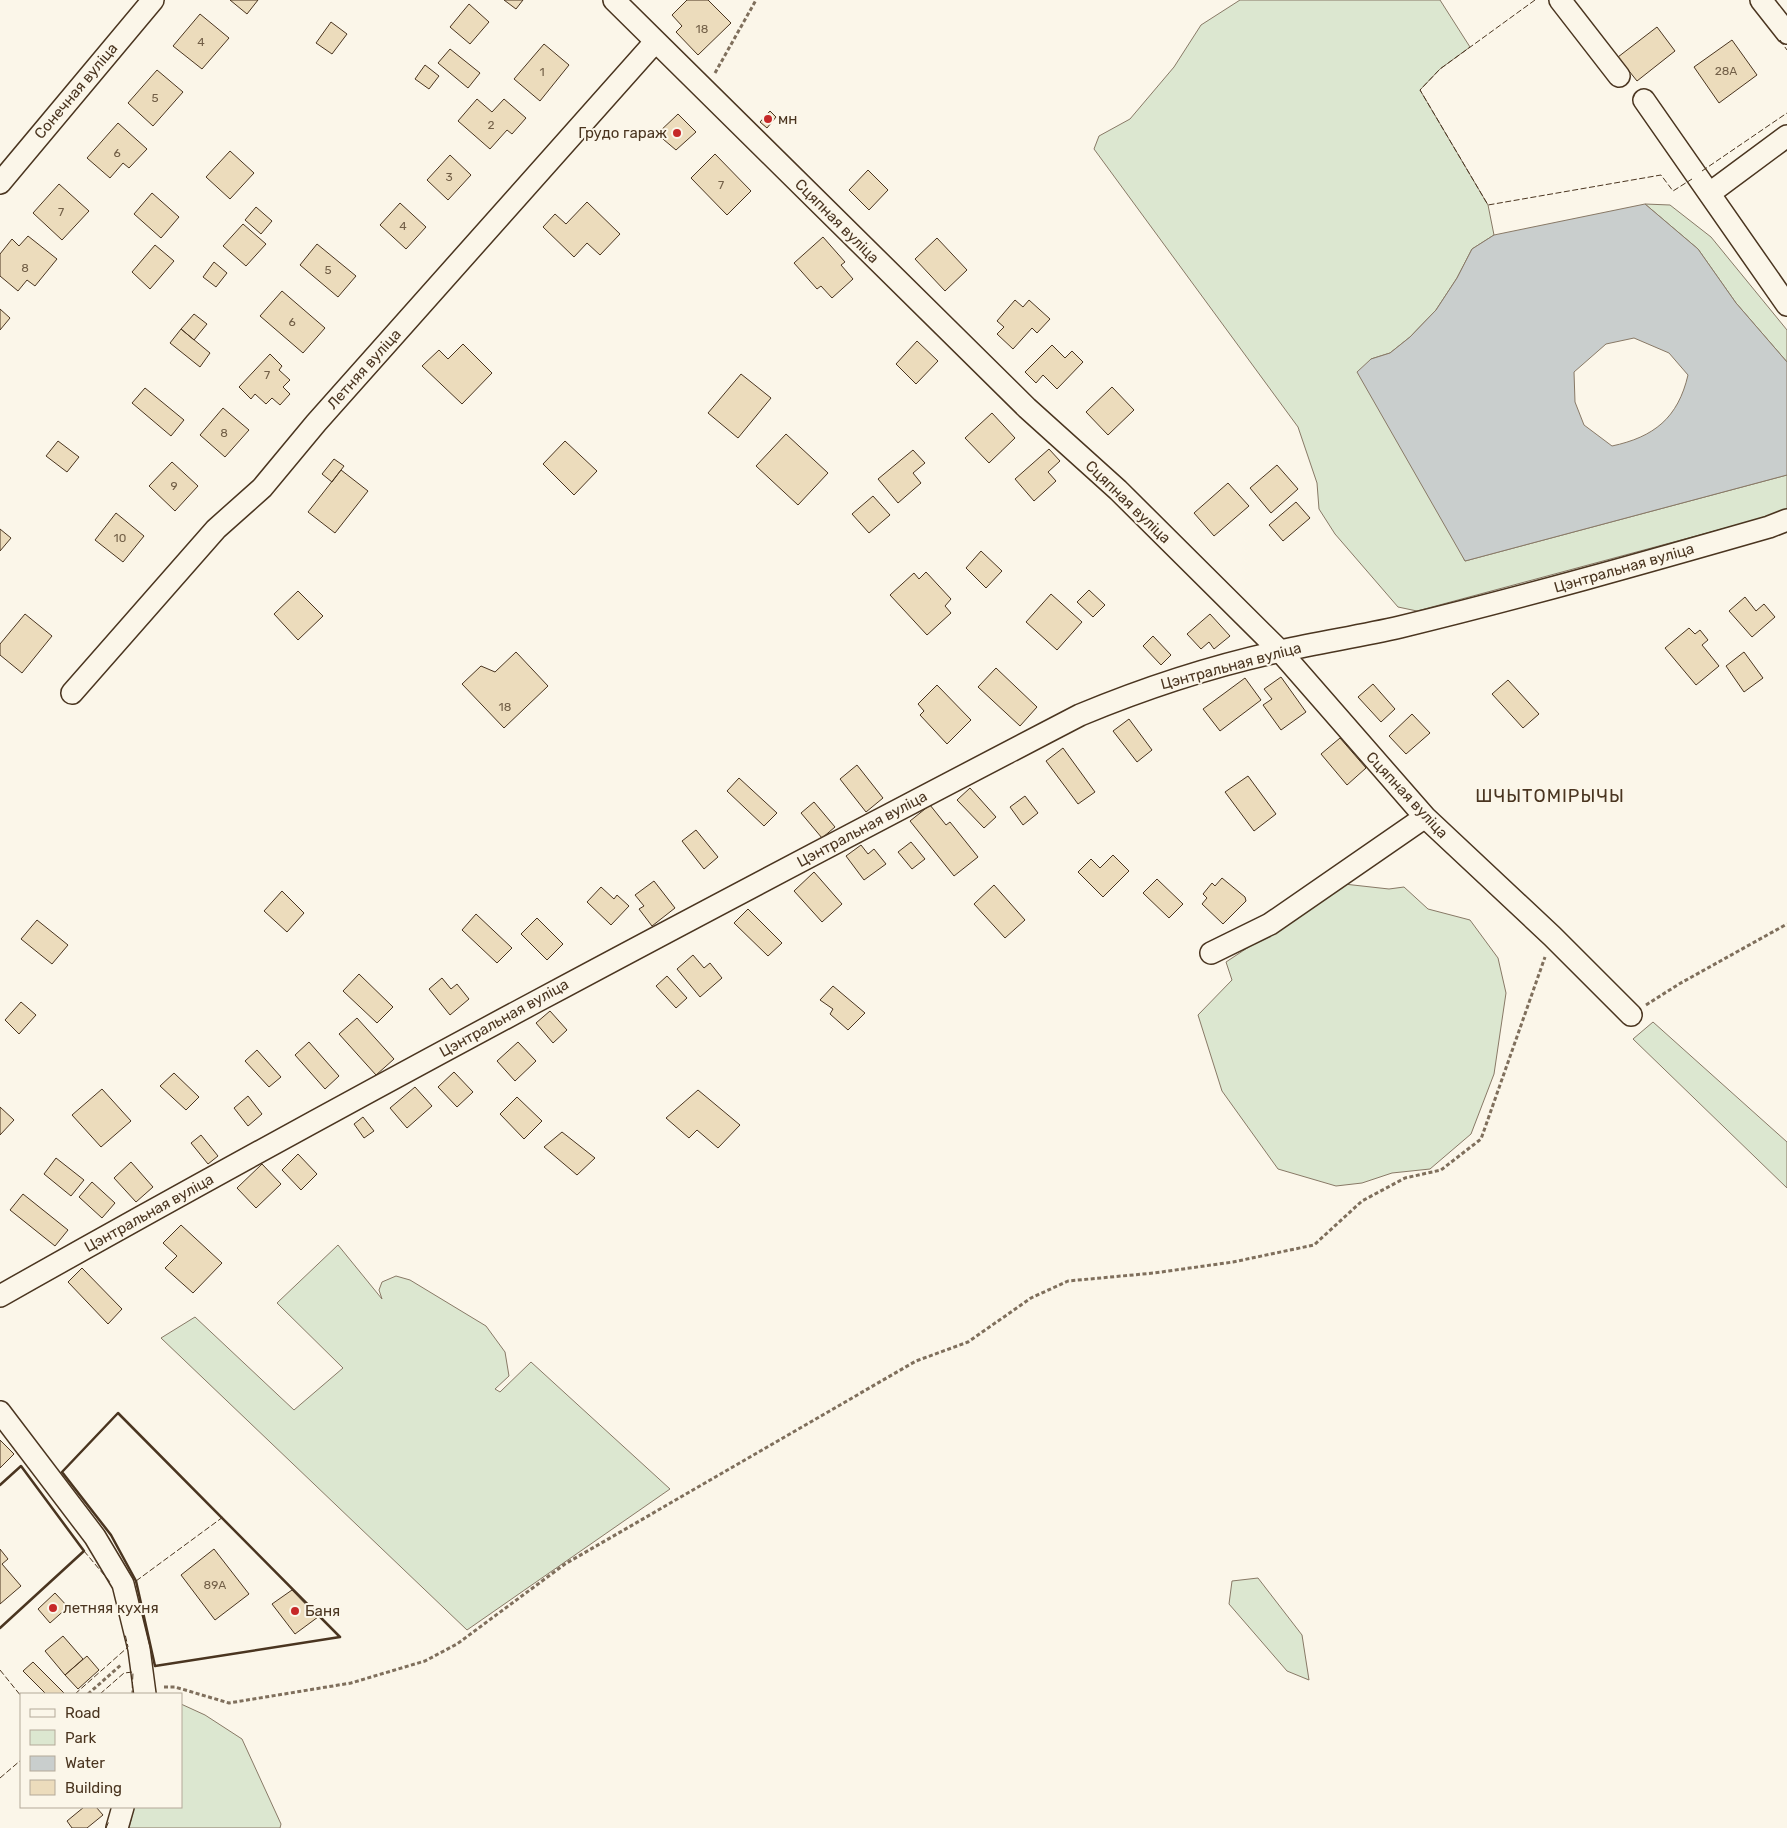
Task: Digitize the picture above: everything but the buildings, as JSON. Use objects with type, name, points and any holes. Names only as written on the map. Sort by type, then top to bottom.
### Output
[{"type":"street","name":"Сонечная вуліца","points":[[0,183],[153,0]]},
{"type":"street","name":"Сцяпная вуліца","points":[[614,0],[1027,408],[1118,490],[1280,651],[1425,817],[1552,936],[1631,1015]]},
{"type":"street","points":[[1560,0],[1619,76]]},
{"type":"street","points":[[1761,0],[1787,33]]},
{"type":"street","name":"Летняя вуліца","points":[[72,693],[216,529],[262,488],[323,415],[656,42]]},
{"type":"street","points":[[1644,100],[1787,305]]},
{"type":"street","points":[[1710,193],[1787,136]]},
{"type":"street","name":"Цэнтральная вуліца","points":[[0,1296],[599,966],[1080,715],[1131,694],[1181,677],[1280,651],[1398,627],[1560,586],[1769,527],[1787,520]]},
{"type":"street","points":[[1211,953],[1270,924],[1425,817]]},
{"type":"street","points":[[0,1412],[95,1537],[123,1584],[139,1649],[145,1691]]},
{"type":"street","points":[[117,1828],[123,1808]]},
{"type":"path","points":[[705,91],[756,0]]},
{"type":"path","points":[[1631,1015],[1679,984],[1787,924]]},
{"type":"path","points":[[145,1691],[175,1687],[229,1703],[352,1683],[425,1661],[457,1644],[565,1564],[916,1361],[968,1342],[1031,1298],[1068,1280],[1125,1276],[1216,1265],[1314,1246],[1362,1201],[1405,1178],[1441,1170],[1482,1139],[1552,936]]},
{"type":"path","points":[[89,1693],[139,1649]]},
{"type":"green space","points":[[1240,0],[1440,0],[1470,47],[1440,69],[1420,90],[1488,205],[1494,235],[1472,249],[1457,278],[1436,310],[1410,337],[1390,353],[1371,359],[1465,561],[1787,475],[1787,510],[1417,611],[1398,607],[1335,534],[1319,509],[1317,483],[1298,427],[1094,149],[1099,136],[1130,119],[1174,67],[1201,25]]},
{"type":"green space","points":[[1645,204],[1670,205],[1711,237],[1787,330],[1787,362],[1736,303],[1698,249]]},
{"type":"green space","points":[[1344,884],[1389,889],[1404,887],[1428,909],[1470,920],[1498,958],[1506,993],[1494,1074],[1471,1134],[1430,1169],[1392,1173],[1362,1183],[1336,1186],[1278,1169],[1222,1091],[1198,1015],[1232,980],[1226,962]]},
{"type":"green space","points":[[1653,1022],[1787,1142],[1787,1188],[1633,1039]]},
{"type":"green space","points":[[338,1245],[382,1299],[379,1290],[382,1282],[396,1276],[410,1280],[486,1326],[505,1352],[509,1376],[495,1389],[500,1392],[531,1362],[670,1489],[467,1630],[161,1338],[195,1317],[294,1410],[343,1368],[277,1303]]},
{"type":"green space","points":[[1258,1578],[1302,1635],[1309,1680],[1287,1671],[1229,1604],[1232,1581]]},
{"type":"green space","points":[[182,1704],[205,1715],[242,1739],[281,1824],[280,1828],[129,1828],[134,1808],[182,1808]]},
{"type":"water","points":[[1645,204],[1698,249],[1736,303],[1787,362],[1787,475],[1465,561],[1357,372],[1371,359],[1390,353],[1410,337],[1436,310],[1457,278],[1472,249],[1494,235]],"holes":[[[1634,338],[1669,353],[1688,375],[1678,403],[1662,423],[1640,437],[1612,446],[1584,425],[1575,402],[1574,372],[1606,344]]]},
{"type":"fence","points":[[1535,0],[1440,69],[1420,90],[1488,205],[1661,175],[1673,191],[1692,179]]},
{"type":"fence","points":[[1780,40],[1787,50]]},
{"type":"fence","points":[[1702,171],[1787,113]]},
{"type":"fence","points":[[136,1581],[223,1517]]},
{"type":"fence","points":[[84,1551],[110,1582]]},
{"type":"fence","points":[[76,1693],[128,1647],[125,1634]]},
{"type":"fence","points":[[0,1670],[20,1695]]},
{"type":"fence","points":[[101,1693],[124,1673],[133,1672],[132,1693]]},
{"type":"fence","points":[[0,1778],[20,1761]]},
{"type":"fence","points":[[106,1828],[109,1821]]},
{"type":"wall","points":[[118,1413],[340,1637],[155,1666],[136,1581],[111,1535],[62,1472],[118,1413]]},
{"type":"wall","points":[[0,1485],[21,1466],[84,1551],[0,1628]]},
{"type":"place","name":"мн","points":[[768,119]]},
{"type":"place","name":"Грудо гараж","points":[[677,133]]},
{"type":"place","name":"летняя кухня","points":[[53,1608]]},
{"type":"place","name":"Баня","points":[[295,1611]]},
{"type":"district","name":"ШЧЫТОМІРЫЧЫ","points":[[1550,796]]}]
